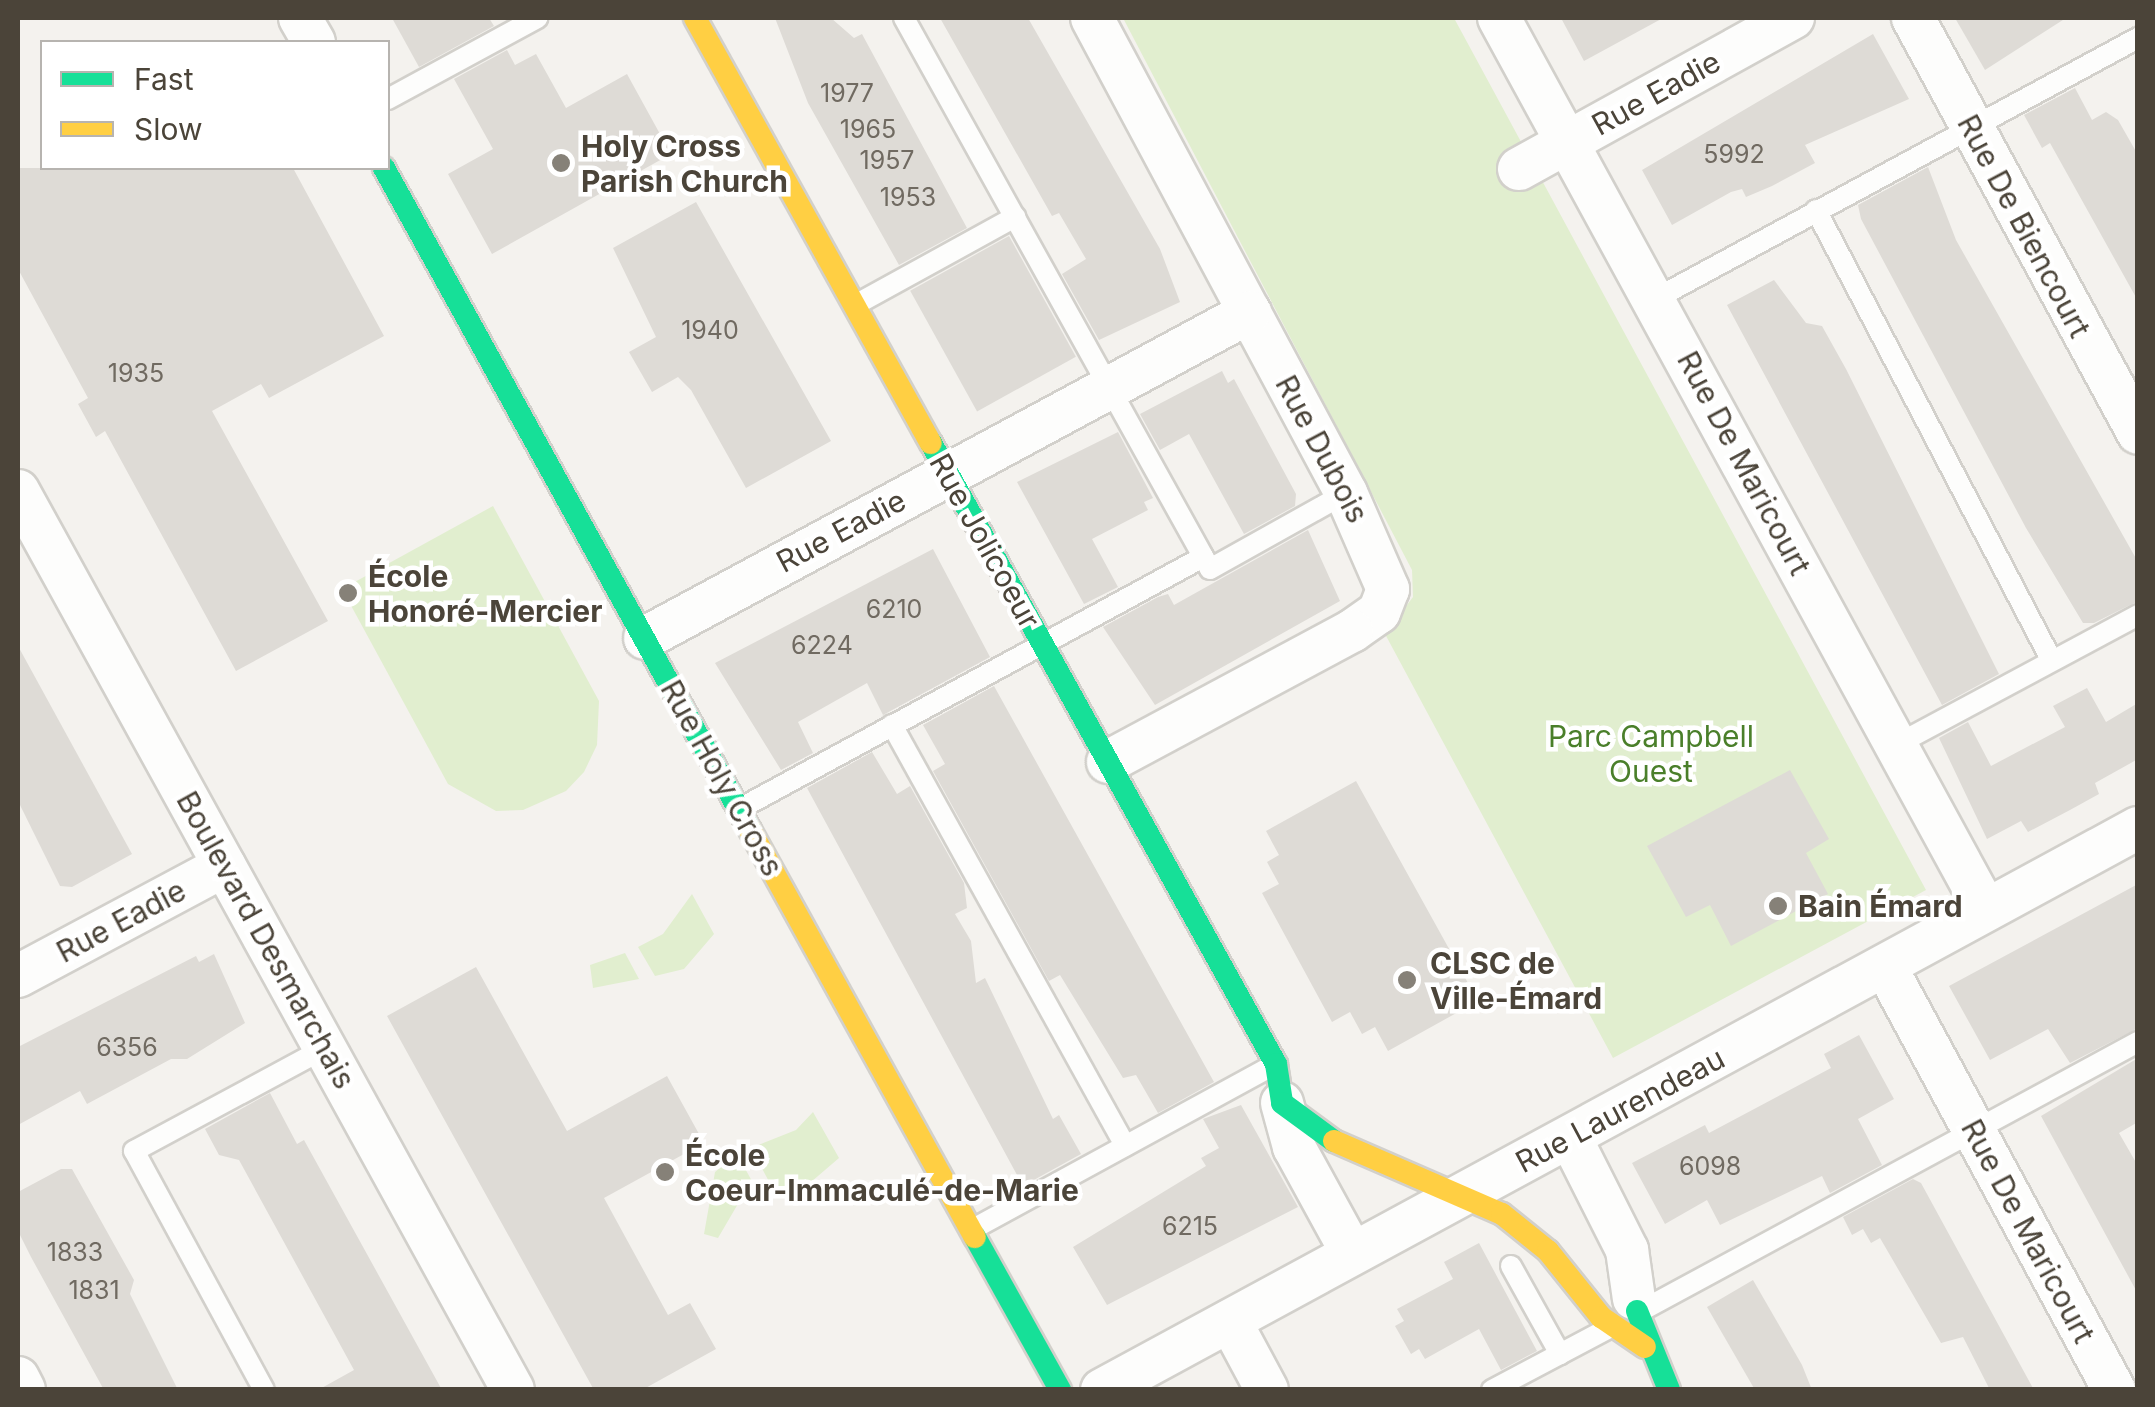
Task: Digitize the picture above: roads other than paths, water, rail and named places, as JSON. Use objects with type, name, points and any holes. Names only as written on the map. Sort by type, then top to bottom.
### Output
[{"type":"street","points":[[300,18],[313,40]]},
{"type":"street","name":"Rue Jolicoeur","points":[[695,18],[1318,1134],[1484,1183],[1529,1234],[1628,1312]]},
{"type":"street","name":"Rue Dubois","points":[[1092,18],[1346,493],[1388,589],[1379,612],[1108,762]]},
{"type":"street","name":"Rue De Maricourt","points":[[1500,18],[1986,910]]},
{"type":"street","name":"Rue Eadie","points":[[1519,169],[1793,18]]},
{"type":"street","name":"Rue De Biencourt","points":[[1912,18],[2138,433]]},
{"type":"street","name":"Rue Holy Cross","points":[[385,170],[1060,1390]]},
{"type":"street","name":"Rue Eadie","points":[[645,638],[1250,312]]},
{"type":"street","name":"Boulevard Desmarchais","points":[[18,491],[513,1390]]},
{"type":"street","name":"Rue Laurendeau","points":[[1102,1390],[2138,828]]},
{"type":"street","name":"Rue Eadie","points":[[20,968],[224,866]]},
{"type":"street","name":"Rue De Maricourt","points":[[1885,966],[2114,1390]]},
{"type":"street","name":"Rue Jolicoeur","points":[[1286,1081],[1294,1148],[1352,1253]]},
{"type":"street","points":[[1570,1136],[1627,1250],[1628,1312]]},
{"type":"street","name":"Rue Jolicoeur","points":[[1600,1258],[1669,1390]]},
{"type":"street","points":[[1230,1321],[1267,1390]]},
{"type":"street","points":[[18,1378],[24,1390]]},
{"type":"lane","points":[[390,98],[505,25],[537,18]]},
{"type":"lane","points":[[904,18],[1210,569],[1346,493]]},
{"type":"lane","points":[[1655,300],[1971,127],[2135,45]]},
{"type":"lane","points":[[1816,210],[2052,661]]},
{"type":"lane","points":[[855,305],[1015,217]]},
{"type":"lane","points":[[739,809],[1203,557]]},
{"type":"lane","points":[[1894,746],[2138,614]]},
{"type":"lane","points":[[892,725],[1125,1146]]},
{"type":"lane","points":[[1492,1390],[1628,1312],[2138,1042]]},
{"type":"lane","points":[[264,1390],[134,1151],[326,1048]]},
{"type":"lane","points":[[971,1230],[1125,1146],[1286,1081]]},
{"type":"lane","points":[[1511,1266],[1560,1354]]},
{"type":"place","name":"Holy Cross Parish Church","points":[[561,163]]},
{"type":"place","name":"École Honoré-Mercier","points":[[348,593]]},
{"type":"place","name":"Bain Émard","points":[[1778,906]]},
{"type":"place","name":"CLSC de Ville-Émard","points":[[1407,980]]},
{"type":"place","name":"École Coeur-Immaculé-de-Marie","points":[[665,1172]]},
{"type":"park label","name":"Parc Campbell Ouest","points":[[1651,753]]}]
